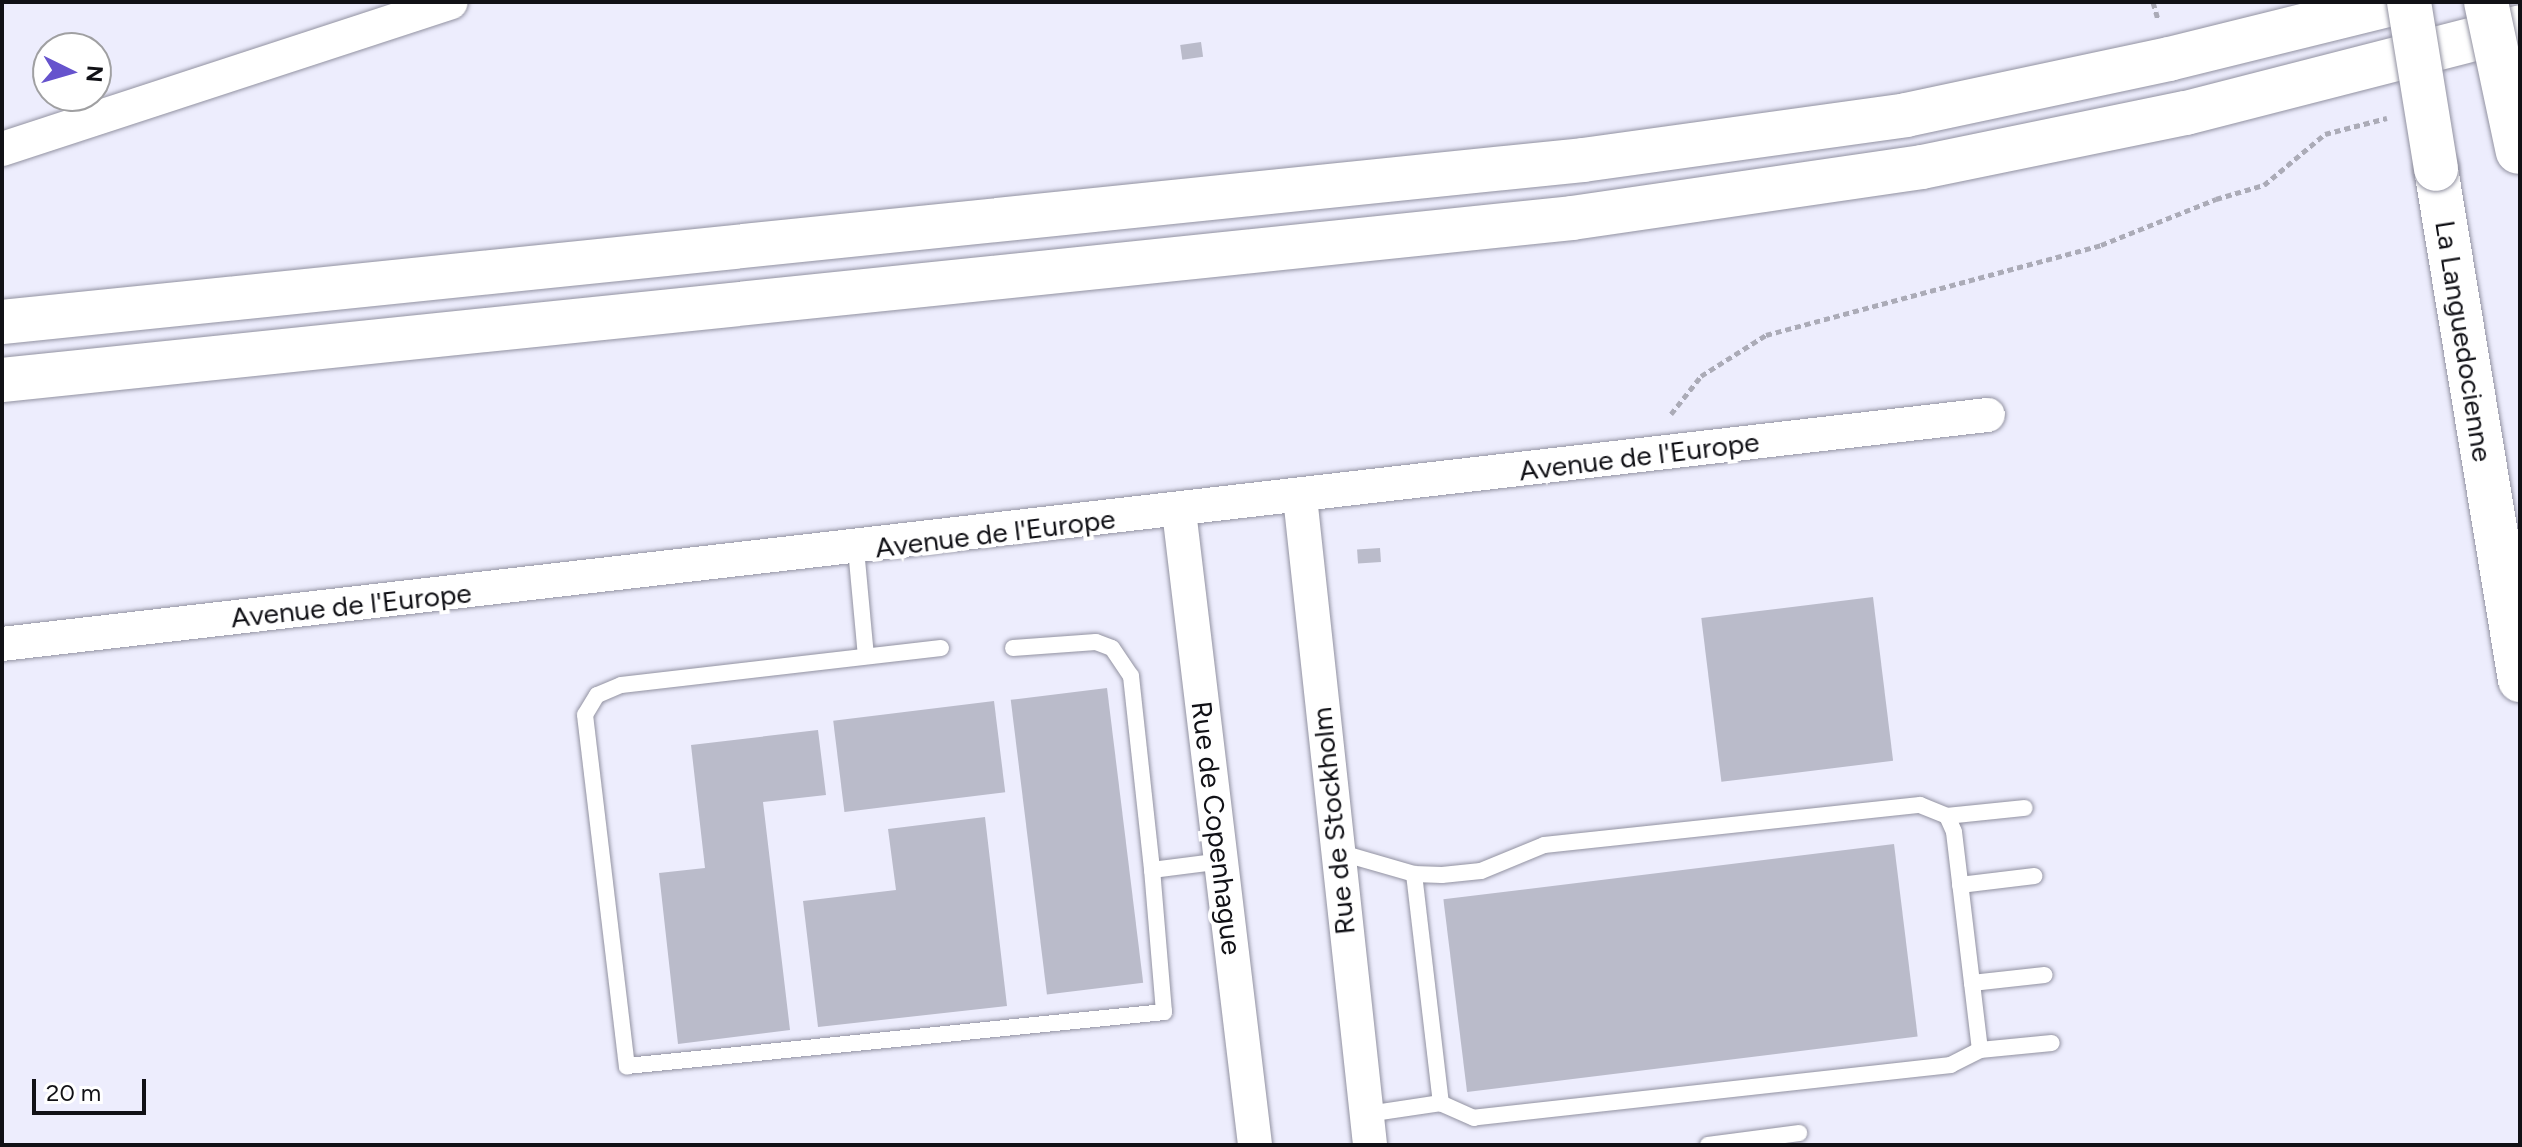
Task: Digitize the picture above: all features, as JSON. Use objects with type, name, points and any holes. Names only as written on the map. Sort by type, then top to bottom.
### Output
[{"type":"main road","points":[[2,322],[1583,160],[1906,115],[2111,73],[2399,2]]},
{"type":"main road","name":"La Languedocienne","points":[[2409,2],[2520,680]]},
{"type":"main road","points":[[2486,2],[2519,159]]},
{"type":"main road","points":[[2,380],[1572,218],[1922,167],[2186,113],[2520,27]]},
{"type":"street","points":[[2,149],[451,2]]},
{"type":"street","name":"Avenue de l'Europe","points":[[2,644],[856,549],[1988,415]]},
{"type":"street","name":"Rue de Stockholm","points":[[1300,497],[1335,851],[1368,1129]]},
{"type":"street","name":"Rue de Copenhague","points":[[1179,511],[1255,1145]]},
{"type":"lane","points":[[856,549],[866,656]]},
{"type":"lane","points":[[941,648],[621,685],[597,695],[585,715],[627,1066],[1164,1012],[1131,676],[1112,648],[1096,642],[1013,648]]},
{"type":"lane","points":[[1335,851],[1414,874],[1481,871],[1544,845],[1851,810],[1920,805],[1947,816],[2025,808]]},
{"type":"lane","points":[[1947,816],[1960,885],[1980,1050]]},
{"type":"lane","points":[[1152,870],[1222,861]]},
{"type":"lane","points":[[1414,874],[1441,1103]]},
{"type":"lane","points":[[1960,885],[2034,876]]},
{"type":"lane","points":[[1972,983],[2045,975]]},
{"type":"lane","points":[[1368,1129],[1441,1103],[1474,1118],[1951,1065],[1980,1050],[2052,1043]]},
{"type":"lane","points":[[1708,1145],[1799,1133]]},
{"type":"path","points":[[1639,456],[1701,376],[1766,335],[2101,245],[2216,199],[2264,185],[2325,134],[2400,114]]},
{"type":"building","points":[[1201,42],[1203,57],[1182,60],[1180,45]]},
{"type":"building","points":[[1380,548],[1381,562],[1358,564],[1357,550]]},
{"type":"building","points":[[1873,597],[1893,761],[1721,782],[1701,618]]},
{"type":"building","points":[[1107,688],[1143,983],[1047,995],[1011,700]]},
{"type":"building","points":[[994,701],[1005,792],[844,812],[833,721]]},
{"type":"building","points":[[818,730],[826,795],[763,802],[790,1030],[678,1044],[659,873],[705,868],[691,745]]},
{"type":"building","points":[[985,817],[1007,1006],[818,1027],[803,901],[896,890],[888,829]]},
{"type":"building","points":[[1894,844],[1918,1037],[1467,1092],[1443,899]]}]
